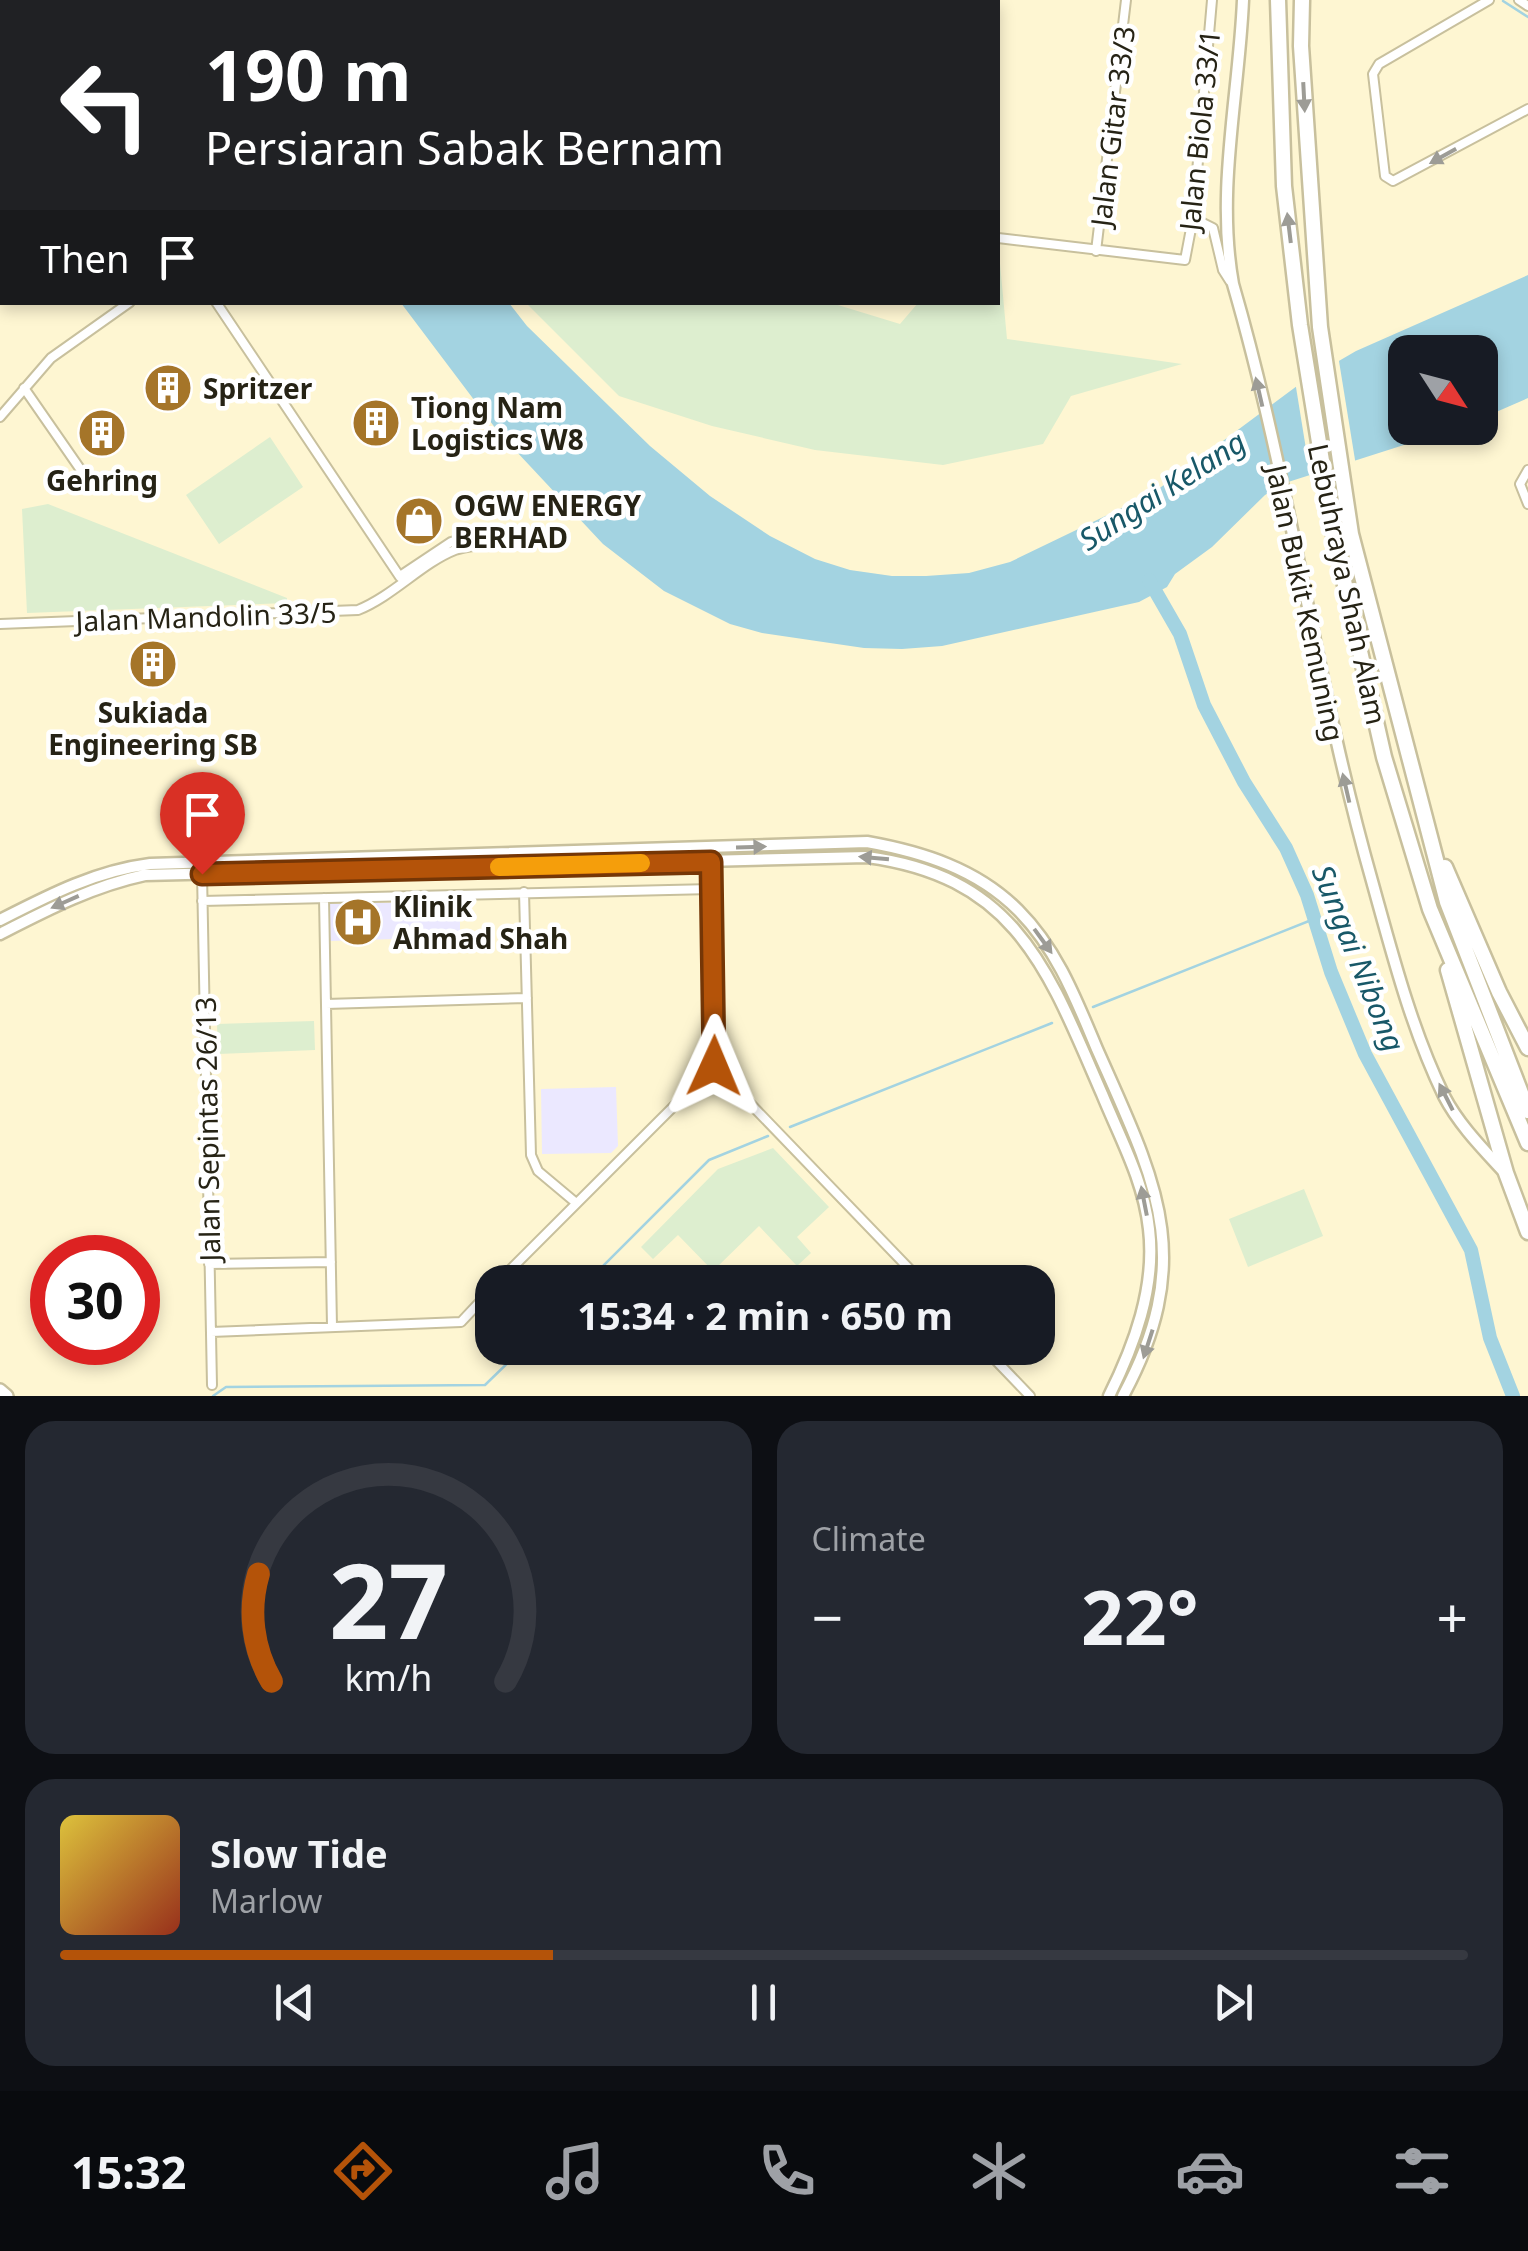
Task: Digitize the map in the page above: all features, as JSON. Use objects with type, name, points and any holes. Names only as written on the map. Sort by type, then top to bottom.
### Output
[{"type":"highway","name":"Lebuhraya Shah Alam","points":[[1278,0],[1284,186],[1300,325],[1335,540],[1384,757],[1430,909],[1528,1143]]},
{"type":"highway","name":"Lebuhraya Shah Alam","points":[[1302,0],[1301,46],[1320,327],[1351,534],[1447,902],[1528,1111]]},
{"type":"highway","points":[[1425,826],[1528,1048]]},
{"type":"highway","points":[[1430,909],[1506,1174],[1528,1232]]},
{"type":"main road","points":[[0,1390],[7,1396]]},
{"type":"street","name":"Jalan Gitar 33/3","points":[[1096,251],[1126,0]]},
{"type":"street","name":"Jalan Biola 33/1","points":[[1096,251],[1185,260],[1193,218],[1212,0]]},
{"type":"street","name":"Jalan Bukit Kemuning","points":[[1243,0],[1225,197],[1226,245],[1233,284],[1348,796],[1405,1000],[1445,1097],[1473,1138],[1506,1174]]},
{"type":"street","points":[[1489,0],[1379,64],[1373,74],[1385,176],[1393,181],[1528,109]]},
{"type":"street","points":[[1519,0],[1528,6]]},
{"type":"street","points":[[1193,218],[1213,228],[1223,270],[1233,284]]},
{"type":"street","points":[[1000,238],[1096,251]]},
{"type":"street","points":[[0,417],[51,358],[126,305]]},
{"type":"street","points":[[218,305],[403,580]]},
{"type":"street","points":[[24,388],[84,476]]},
{"type":"street","points":[[1525,474],[1520,488],[1528,504]]},
{"type":"street","points":[[487,532],[490,536],[482,544],[453,550],[403,580],[451,542],[487,532]]},
{"type":"street","name":"Jalan Mandolin 33/5","points":[[0,624],[358,610],[403,580]]},
{"type":"street","points":[[0,920],[72,884],[122,868],[150,864],[868,842],[907,849],[954,866],[987,884],[1017,909],[1062,969],[1148,1164],[1161,1212],[1160,1300],[1143,1359],[1123,1396]]},
{"type":"street","points":[[711,849],[714,1066],[906,1265]]},
{"type":"street","points":[[0,934],[65,901],[145,875],[867,857],[904,862],[948,876],[1008,920],[1044,966],[1140,1181],[1149,1230],[1144,1299],[1133,1348],[1109,1396]]},
{"type":"street","name":"Jalan Sepintas 26/13","points":[[202,874],[212,1385]]},
{"type":"street","points":[[202,901],[712,889]]},
{"type":"street","points":[[524,892],[531,1155],[538,1172],[575,1202]]},
{"type":"street","points":[[324,898],[332,1326]]},
{"type":"street","points":[[326,1004],[527,998]]},
{"type":"street","points":[[514,1265],[714,1066]]},
{"type":"street","points":[[209,1264],[331,1262]]},
{"type":"street","points":[[1144,1299],[1160,1300]]},
{"type":"street","points":[[210,1332],[461,1322],[475,1307]]},
{"type":"street","points":[[1000,1365],[1030,1396]]},
{"type":"shaded area","points":[[460,901],[460,937],[330,941],[329,904]]},
{"type":"shaded area","points":[[616,1087],[618,1146],[611,1153],[542,1154],[541,1089]]},
{"type":"green space","points":[[1000,264],[1007,339],[1182,364],[1071,396],[1043,444],[943,465],[815,450],[712,426],[619,396],[528,305],[838,305],[900,324],[916,305],[1000,305]]},
{"type":"green space","points":[[270,437],[303,487],[219,544],[186,495]]},
{"type":"green space","points":[[48,504],[287,598],[287,603],[27,613],[22,509]]},
{"type":"green space","points":[[314,1021],[315,1050],[218,1054],[217,1024]]},
{"type":"green space","points":[[773,1148],[829,1207],[797,1237],[811,1253],[796,1265],[759,1226],[719,1265],[707,1265],[678,1235],[653,1259],[641,1247],[718,1169]]},
{"type":"green space","points":[[1304,1189],[1323,1236],[1248,1267],[1229,1219]]},
{"type":"water","points":[[1528,275],[1528,398],[1498,411],[1498,335],[1392,335]]},
{"type":"water","name":"Sungai Kelang","points":[[403,305],[511,305],[527,326],[650,446],[710,496],[770,536],[815,559],[850,570],[892,576],[969,573],[1010,562],[1153,493],[1301,383],[1388,337],[1388,445],[1404,445],[1285,483],[1265,495],[1212,547],[1175,574],[1167,587],[1139,602],[942,646],[864,648],[762,633],[730,624],[664,591],[603,544],[499,433]]},
{"type":"pier","points":[[1338,355],[1356,466],[1311,480],[1295,381]]},
{"type":"waterway","points":[[1503,1],[1528,17]]},
{"type":"waterway","name":"Sungai Nibong","points":[[1149,580],[1180,634],[1204,705],[1244,782],[1286,848],[1365,1054],[1471,1250],[1490,1338],[1513,1396]]},
{"type":"waterway","points":[[1093,1007],[1314,919]]},
{"type":"waterway","points":[[790,1127],[1052,1023]]},
{"type":"waterway","points":[[604,1265],[709,1160],[768,1136]]},
{"type":"waterway","points":[[213,1396],[226,1387],[485,1385],[506,1365]]},
{"type":"slow traffic","points":[[499,867],[641,863]]},
{"type":"place","name":"Spritzer","points":[[168,388]]},
{"type":"place","name":"Tiong Nam Logistics W8","points":[[376,423]]},
{"type":"place","name":"Gehring","points":[[102,433]]},
{"type":"place","name":"OGW ENERGY BERHAD","points":[[419,521]]},
{"type":"place","name":"Sukiada Engineering SB","points":[[153,664]]},
{"type":"place","name":"Klinik Ahmad Shah","points":[[358,922]]},
{"type":"route","points":[[202,874],[711,862],[714,1066]]}]
